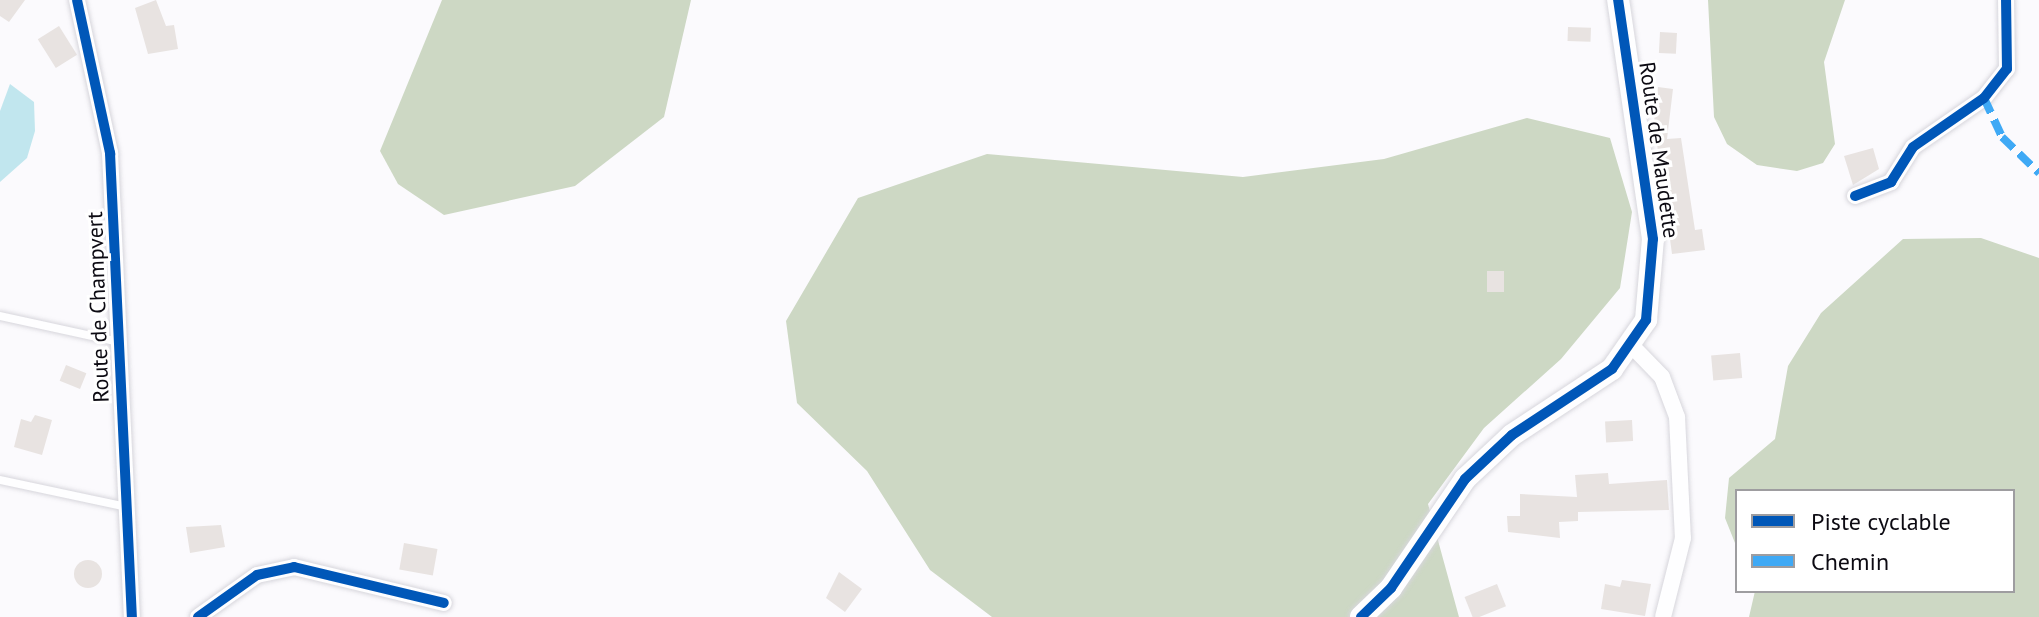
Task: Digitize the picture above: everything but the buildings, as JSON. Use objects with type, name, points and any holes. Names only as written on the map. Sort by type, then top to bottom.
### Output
[{"type":"street","name":"Route de Champvert","points":[[77,0],[104,103],[124,343],[132,617]]},
{"type":"street","name":"Route de Maudette","points":[[1361,617],[1391,588],[1465,479],[1632,346],[1646,320],[1653,239],[1618,0]]},
{"type":"street","points":[[1855,196],[1891,182],[1913,147],[1984,98],[2007,69],[2006,0]]},
{"type":"street","points":[[1632,346],[1662,377],[1677,417],[1683,538],[1663,617]]},
{"type":"street","points":[[198,617],[257,575],[294,567],[444,603]]},
{"type":"lane","points":[[0,316],[124,343]]},
{"type":"lane","points":[[0,480],[128,507]]},
{"type":"green space","points":[[442,0],[691,0],[664,117],[575,186],[444,215],[398,184],[380,151]]},
{"type":"green space","points":[[1708,0],[1845,0],[1824,62],[1835,144],[1823,163],[1797,171],[1757,165],[1727,144],[1714,117]]},
{"type":"green space","points":[[1527,118],[1610,138],[1632,212],[1620,288],[1561,359],[1484,428],[1428,504],[1459,617],[992,617],[930,570],[867,471],[797,403],[786,321],[858,198],[987,154],[1243,177],[1384,159]]},
{"type":"green space","points":[[1981,238],[2039,258],[2039,617],[1749,617],[1755,593],[2015,593],[2015,489],[1735,489],[1735,543],[1725,518],[1729,478],[1775,439],[1788,366],[1821,313],[1903,239]]},
{"type":"water","points":[[10,84],[34,102],[35,131],[27,158],[0,182],[0,111]]},
{"type":"marked path","points":[[1984,98],[2002,137],[2039,173]]},
{"type":"cycle path","points":[[77,0],[110,153],[132,617]]},
{"type":"cycle path","points":[[1361,617],[1391,588],[1465,479],[1512,435],[1612,369],[1646,320],[1653,239],[1618,0]]},
{"type":"cycle path","points":[[1855,196],[1891,182],[1913,147],[1984,98],[2007,69],[2006,0]]},
{"type":"cycle path","points":[[198,617],[257,575],[294,567],[444,603]]}]
